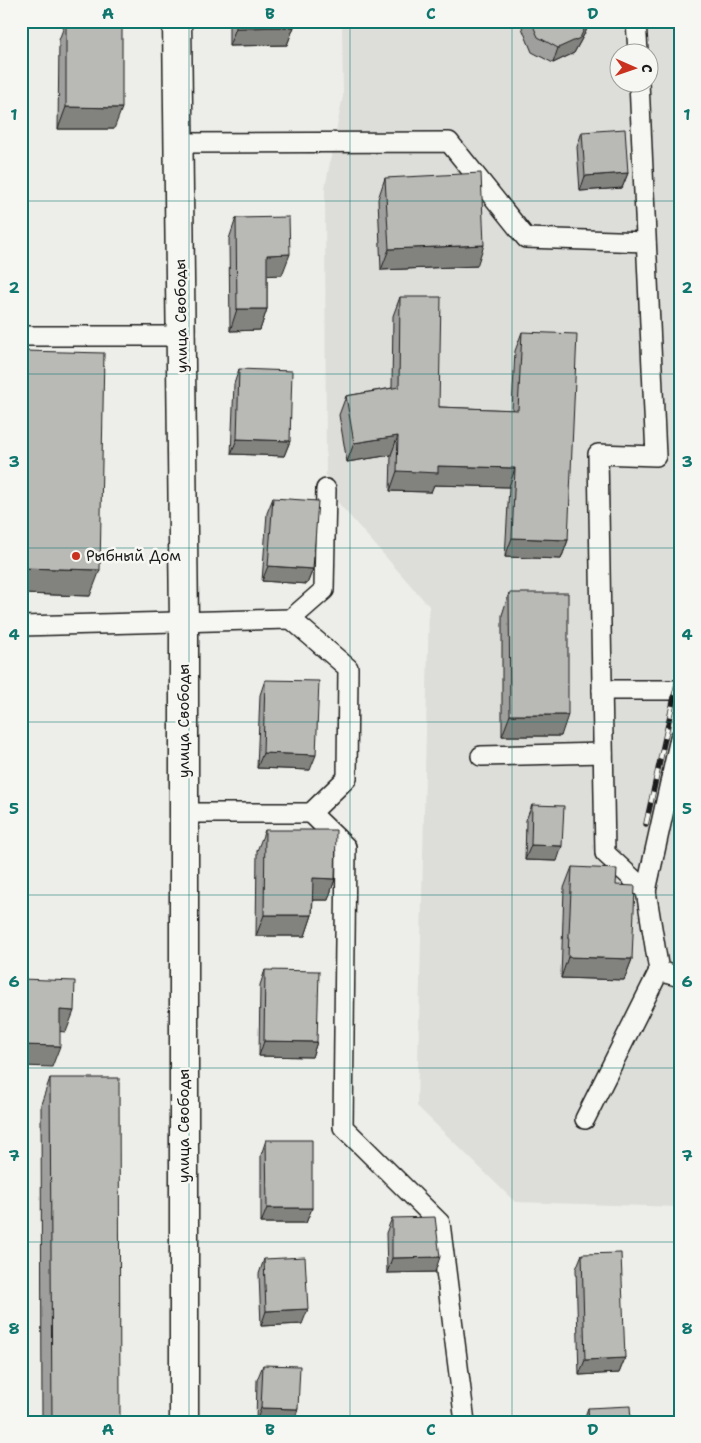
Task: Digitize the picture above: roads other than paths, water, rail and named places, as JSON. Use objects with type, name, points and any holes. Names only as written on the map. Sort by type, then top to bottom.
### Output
[{"type":"street","name":"улица Свободы","points":[[176,21],[180,143],[184,622],[184,1422]]},
{"type":"lane","points":[[636,21],[637,42]]},
{"type":"lane","points":[[639,92],[656,456],[598,454],[605,853],[646,891]]},
{"type":"lane","points":[[180,143],[449,142],[526,238],[646,242]]},
{"type":"lane","points":[[21,336],[181,336]]},
{"type":"lane","points":[[21,626],[291,619],[324,590],[326,489]]},
{"type":"lane","points":[[291,619],[348,668],[347,778],[311,813]]},
{"type":"lane","points":[[602,690],[680,690]]},
{"type":"lane","points":[[585,1119],[659,972],[646,891],[680,738]]},
{"type":"lane","points":[[481,756],[603,753]]},
{"type":"lane","points":[[185,813],[311,813],[346,847],[343,1127],[440,1223],[466,1422]]},
{"type":"lane","points":[[659,972],[680,977]]},
{"type":"railway","points":[[646,824],[680,670]]},
{"type":"place","name":"Рыбный Дом","points":[[76,556]]}]
